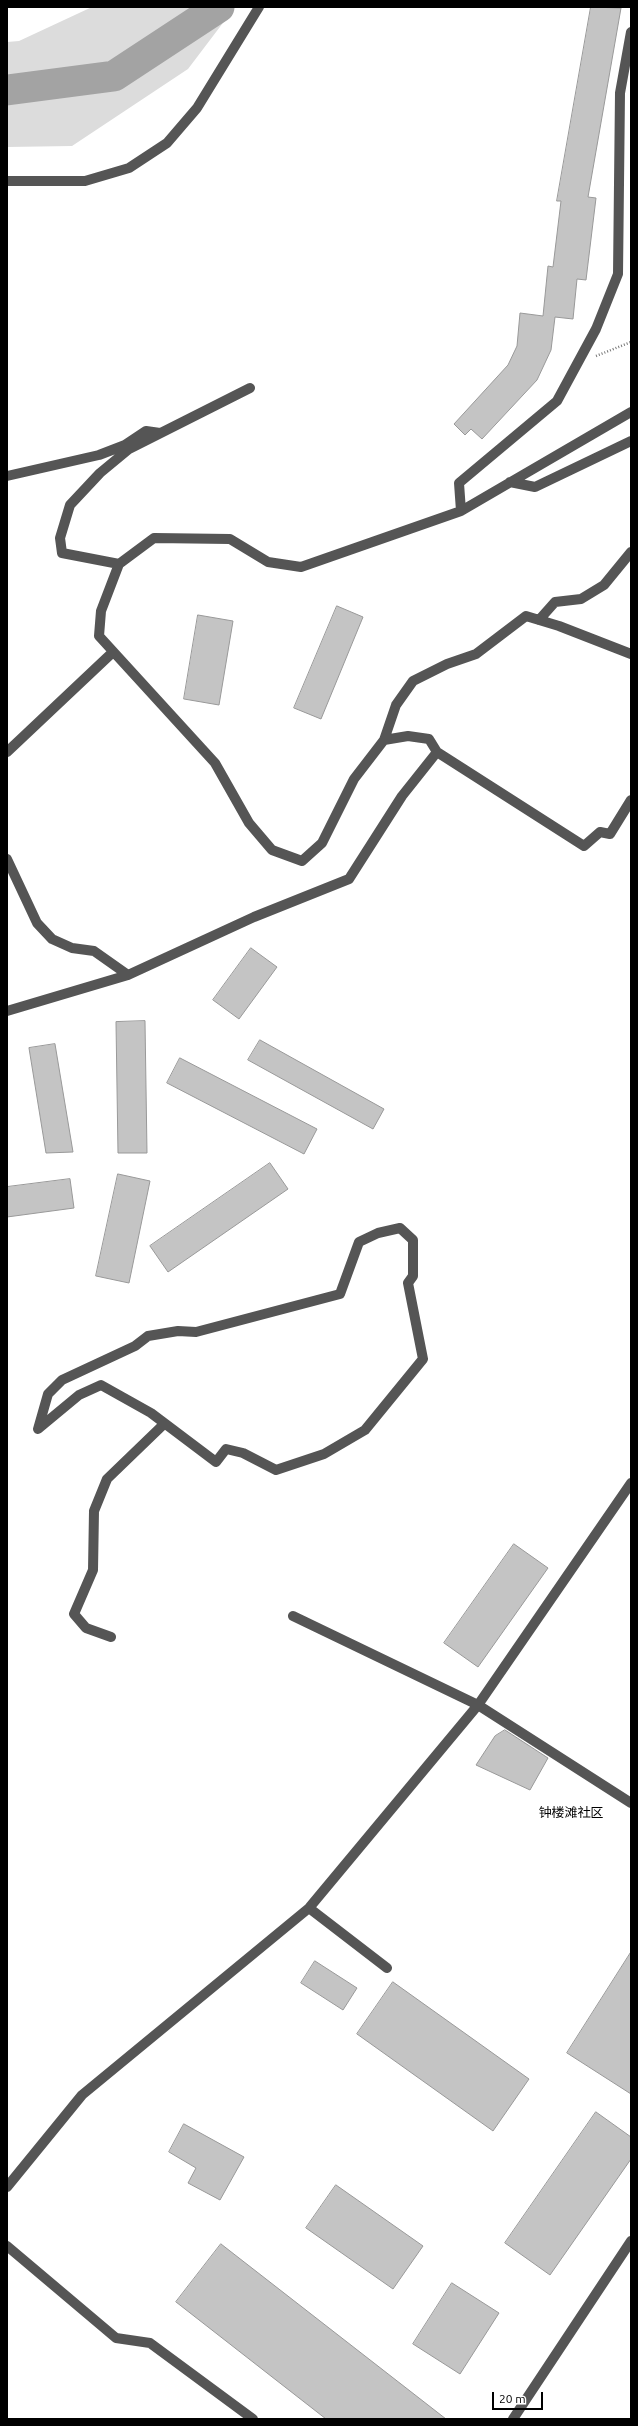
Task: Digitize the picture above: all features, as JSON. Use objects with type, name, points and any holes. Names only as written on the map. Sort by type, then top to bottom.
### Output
[{"type":"street","points":[[7,182],[86,181],[129,168],[167,143],[197,108],[259,7]]},
{"type":"street","points":[[461,512],[459,483],[557,401],[596,329],[618,274],[620,93],[631,32]]},
{"type":"street","points":[[119,564],[62,553],[60,538],[70,505],[100,473],[129,450],[250,388]]},
{"type":"street","points":[[631,412],[461,512],[301,567],[268,562],[230,539],[154,538],[119,564],[100,611],[99,636],[215,763],[249,824],[272,850],[302,861],[322,843],[354,778],[384,740],[396,705],[413,681],[447,664],[476,654],[526,616],[631,654]]},
{"type":"street","points":[[7,476],[99,455],[125,445],[146,431],[160,433]]},
{"type":"street","points":[[510,482],[535,487],[631,441]]},
{"type":"street","points":[[539,620],[555,602],[581,599],[604,585],[631,552]]},
{"type":"street","points":[[7,752],[113,652]]},
{"type":"street","points":[[384,740],[408,736],[429,739],[437,752],[584,846],[600,832],[610,834],[631,800]]},
{"type":"street","points":[[7,1011],[128,975],[254,917],[349,879],[402,796],[437,752]]},
{"type":"street","points":[[7,859],[37,923],[52,939],[72,948],[94,951],[128,975]]},
{"type":"street","points":[[400,1228],[413,1240],[413,1276],[408,1283],[423,1358],[365,1430],[324,1454],[276,1470],[243,1453],[226,1449],[216,1462],[164,1424],[101,1385],[79,1395],[38,1429],[48,1394],[62,1380],[135,1346],[148,1336],[178,1331],[196,1332],[340,1294],[359,1242],[378,1233],[400,1228]]},
{"type":"street","points":[[111,1637],[86,1628],[74,1614],[92,1570],[94,1511],[107,1479],[164,1424]]},
{"type":"street","points":[[7,2187],[82,2095],[309,1908],[478,1705],[631,1483]]},
{"type":"street","points":[[293,1616],[478,1705],[631,1803]]},
{"type":"street","points":[[309,1908],[387,1968]]},
{"type":"street","points":[[513,2419],[631,2242]]},
{"type":"street","points":[[7,2246],[116,2338],[150,2343],[253,2419]]},
{"type":"path","points":[[577,364],[631,342]]},
{"type":"shaded area","points":[[92,7],[235,7],[188,69],[72,146],[7,147],[7,42],[19,41]]},
{"type":"building","points":[[591,7],[621,8],[588,197],[596,198],[586,280],[577,279],[573,319],[555,317],[551,350],[537,380],[482,439],[471,429],[465,435],[454,424],[508,365],[517,346],[520,313],[543,316],[548,266],[553,267],[561,201],[557,201]]},
{"type":"building","points":[[337,606],[363,617],[321,719],[294,708]]},
{"type":"building","points":[[198,615],[233,621],[219,705],[184,699]]},
{"type":"building","points":[[251,948],[277,967],[239,1019],[213,1000]]},
{"type":"building","points":[[145,1021],[147,1153],[118,1153],[116,1022]]},
{"type":"building","points":[[260,1040],[384,1109],[373,1129],[248,1060]]},
{"type":"building","points":[[55,1044],[73,1152],[46,1153],[29,1048]]},
{"type":"building","points":[[180,1058],[317,1129],[304,1154],[167,1083]]},
{"type":"building","points":[[270,1163],[288,1189],[168,1272],[150,1246]]},
{"type":"building","points":[[118,1174],[150,1181],[129,1283],[96,1276]]},
{"type":"building","points":[[70,1179],[74,1208],[7,1217],[7,1187]]},
{"type":"building","points":[[514,1544],[548,1568],[478,1667],[444,1643]]},
{"type":"building","points":[[505,1730],[548,1758],[530,1790],[476,1765],[495,1736]]},
{"type":"building","points":[[631,1952],[631,2094],[567,2053]]},
{"type":"building","points":[[315,1961],[357,1988],[343,2010],[301,1983]]},
{"type":"building","points":[[393,1982],[529,2079],[493,2131],[357,2034]]},
{"type":"building","points":[[596,2112],[631,2137],[631,2159],[550,2275],[505,2243]]},
{"type":"building","points":[[184,2124],[244,2157],[220,2200],[188,2183],[196,2168],[169,2152]]},
{"type":"building","points":[[336,2185],[423,2246],[393,2289],[306,2228]]},
{"type":"building","points":[[221,2244],[446,2419],[326,2419],[176,2302]]},
{"type":"building","points":[[452,2283],[499,2313],[460,2374],[413,2344]]},
{"type":"waterway","points":[[7,90],[114,76],[219,7]]},
{"type":"district","name":"钟楼滩社区","points":[[571,1813]]}]
